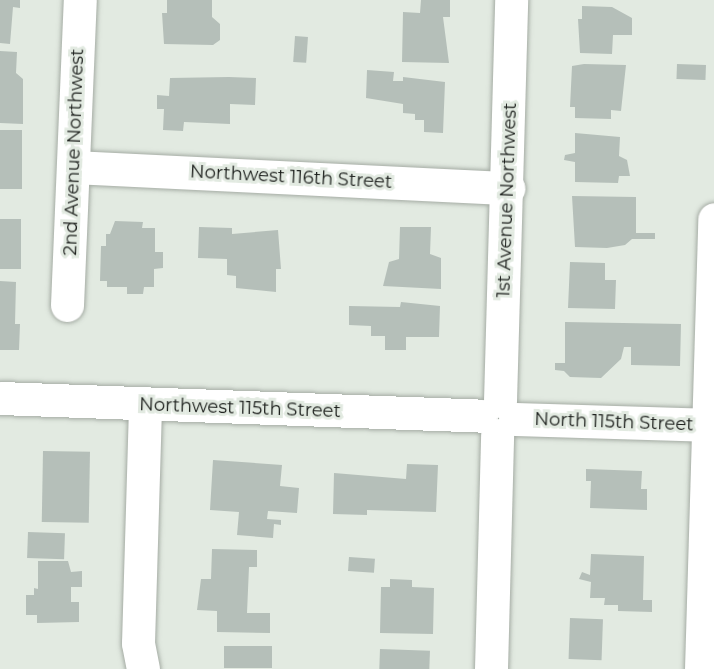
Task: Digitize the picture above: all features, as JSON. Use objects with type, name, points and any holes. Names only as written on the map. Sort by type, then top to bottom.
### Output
[{"type":"street","name":"2nd Avenue Northwest","points":[[67,305],[80,0]]},
{"type":"street","name":"1st Avenue Northwest","points":[[491,669],[498,418],[508,188],[511,0]]},
{"type":"street","name":"Northwest 116th Street","points":[[74,167],[508,188]]},
{"type":"street","points":[[701,669],[711,425],[714,219]]},
{"type":"street","name":"Northwest 115th Street","points":[[0,398],[498,418]]},
{"type":"street","points":[[143,669],[138,643],[145,405]]},
{"type":"street","name":"North 115th Street","points":[[498,418],[711,425]]},
{"type":"building","points":[[0,0],[20,0],[20,8],[13,7],[10,44],[0,43]]},
{"type":"building","points":[[167,0],[212,0],[212,17],[220,24],[220,40],[213,45],[164,44],[162,13],[167,13]]},
{"type":"building","points":[[421,0],[450,0],[450,17],[443,17],[449,63],[402,62],[403,12],[420,13]]},
{"type":"building","points":[[582,6],[612,7],[632,18],[632,35],[613,35],[612,54],[580,53],[578,19],[582,19]]},
{"type":"building","points":[[295,36],[308,37],[306,63],[293,62]]},
{"type":"building","points":[[0,51],[17,52],[16,73],[23,79],[23,124],[0,123]]},
{"type":"building","points":[[677,64],[706,65],[705,80],[676,79]]},
{"type":"building","points":[[626,65],[621,111],[611,110],[611,119],[575,118],[575,107],[570,107],[572,66]]},
{"type":"building","points":[[367,70],[394,72],[393,81],[403,81],[403,77],[445,82],[443,133],[424,132],[424,120],[415,120],[415,114],[403,113],[403,104],[366,98]]},
{"type":"building","points":[[170,78],[256,78],[255,105],[230,104],[230,124],[184,122],[183,131],[163,130],[164,109],[157,109],[157,95],[169,96]]},
{"type":"building","points":[[0,130],[22,130],[22,189],[0,189]]},
{"type":"building","points":[[575,133],[620,137],[619,156],[627,160],[630,176],[619,176],[618,183],[575,182],[575,162],[564,160],[565,155],[575,153]]},
{"type":"building","points":[[572,196],[636,197],[636,233],[655,233],[655,239],[632,239],[625,245],[607,248],[575,247]]},
{"type":"building","points":[[0,219],[21,219],[21,269],[0,269]]},
{"type":"building","points":[[115,221],[143,222],[142,228],[155,228],[155,252],[163,252],[163,268],[154,269],[154,287],[144,287],[143,294],[127,294],[127,287],[107,287],[107,281],[100,281],[101,246],[106,246],[106,234],[110,234]]},
{"type":"building","points":[[199,227],[232,228],[232,234],[278,230],[281,269],[276,269],[276,292],[236,288],[236,276],[227,275],[227,259],[198,258]]},
{"type":"building","points":[[400,227],[431,227],[430,254],[441,258],[441,289],[383,286],[389,262],[399,259]]},
{"type":"building","points":[[570,262],[605,263],[605,280],[616,280],[615,309],[568,308]]},
{"type":"building","points":[[0,281],[16,282],[15,324],[20,324],[19,350],[0,350]]},
{"type":"building","points":[[401,302],[440,306],[439,337],[406,337],[406,350],[385,350],[385,336],[371,336],[371,326],[349,325],[349,306],[400,307]]},
{"type":"building","points":[[565,322],[681,324],[680,366],[631,365],[631,347],[624,347],[621,359],[601,378],[570,377],[564,371],[555,370],[555,363],[565,363]]},
{"type":"building","points":[[43,451],[90,452],[89,523],[42,522]]},
{"type":"building","points":[[213,460],[282,465],[280,486],[299,488],[297,513],[268,511],[267,519],[281,520],[281,525],[274,524],[273,538],[237,535],[239,512],[210,510]]},
{"type":"building","points":[[407,464],[438,465],[436,512],[367,510],[367,515],[333,514],[334,473],[406,479]]},
{"type":"building","points":[[586,469],[642,471],[641,489],[647,489],[647,510],[590,508],[591,481],[586,481]]},
{"type":"building","points":[[28,532],[65,533],[64,559],[27,558]]},
{"type":"building","points":[[212,549],[257,550],[257,567],[249,567],[247,613],[270,613],[270,633],[217,632],[217,611],[197,610],[201,579],[211,579]]},
{"type":"building","points":[[591,554],[644,556],[643,600],[652,600],[652,612],[618,611],[618,605],[604,605],[605,598],[590,598],[591,582],[579,579],[582,572],[590,575]]},
{"type":"building","points":[[349,557],[375,559],[374,573],[348,571]]},
{"type":"building","points":[[38,561],[68,561],[71,572],[82,571],[82,587],[71,587],[71,602],[79,602],[79,622],[37,623],[37,615],[26,615],[26,595],[34,595],[34,588],[38,589]]},
{"type":"building","points":[[390,579],[412,580],[412,587],[434,588],[433,634],[380,633],[381,587],[390,587]]},
{"type":"building","points":[[570,618],[603,619],[602,660],[569,659]]},
{"type":"building","points":[[224,646],[272,646],[272,668],[224,668]]},
{"type":"building","points":[[380,649],[430,651],[429,669],[379,669]]}]
